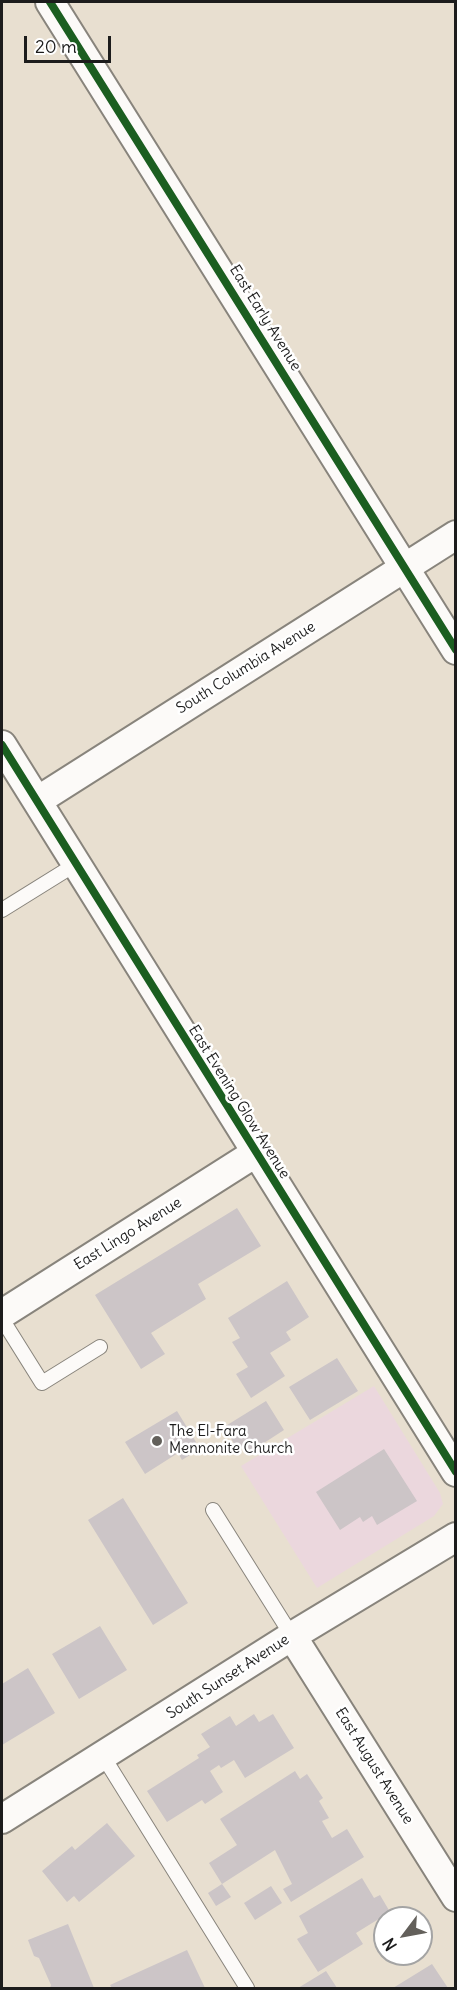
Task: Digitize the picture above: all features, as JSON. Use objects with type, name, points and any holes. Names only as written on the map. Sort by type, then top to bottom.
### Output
[{"type":"street","name":"East Early Avenue","points":[[50,2],[456,650]]},
{"type":"street","name":"South Columbia Avenue","points":[[37,801],[456,535]]},
{"type":"street","name":"East Evening Glow Avenue","points":[[2,745],[255,1154],[456,1472]]},
{"type":"street","name":"East Lingo Avenue","points":[[2,1314],[255,1154]]},
{"type":"street","name":"South Sunset Avenue","points":[[2,1819],[292,1635],[456,1537]]},
{"type":"street","name":"East August Avenue","points":[[292,1635],[456,1898]]},
{"type":"lane","points":[[2,910],[75,864]]},
{"type":"lane","points":[[2,1319],[42,1383],[100,1347]]},
{"type":"lane","points":[[213,1510],[292,1635]]},
{"type":"lane","points":[[103,1756],[247,1989]]},
{"type":"shaded area","points":[[374,1386],[440,1493],[443,1504],[434,1516],[317,1588],[241,1466]]},
{"type":"building","points":[[237,1208],[261,1246],[198,1284],[206,1299],[151,1333],[165,1354],[141,1369],[95,1295]]},
{"type":"building","points":[[287,1281],[309,1317],[286,1332],[291,1340],[270,1353],[285,1376],[251,1398],[236,1374],[248,1367],[232,1342],[240,1338],[228,1318]]},
{"type":"building","points":[[337,1358],[358,1391],[310,1420],[289,1387]]},
{"type":"building","points":[[266,1401],[284,1430],[250,1452],[246,1445],[238,1450],[224,1427]]},
{"type":"building","points":[[177,1411],[196,1442],[194,1444],[198,1450],[182,1460],[178,1453],[145,1474],[125,1442]]},
{"type":"building","points":[[384,1449],[417,1501],[377,1525],[372,1516],[363,1522],[360,1517],[340,1530],[316,1492]]},
{"type":"building","points":[[123,1498],[188,1603],[153,1625],[88,1520]]},
{"type":"building","points":[[100,1626],[127,1670],[79,1699],[52,1654]]},
{"type":"building","points":[[28,1668],[55,1713],[2,1745],[2,1684]]},
{"type":"building","points":[[254,1714],[259,1722],[273,1714],[294,1748],[245,1778],[234,1760],[221,1768],[219,1765],[210,1771],[223,1792],[205,1804],[202,1800],[167,1822],[147,1791],[199,1758],[197,1755],[210,1747],[201,1734],[230,1716],[236,1726]]},
{"type":"building","points":[[295,1771],[300,1779],[307,1774],[323,1798],[319,1801],[329,1818],[322,1821],[332,1838],[347,1829],[364,1857],[291,1902],[283,1889],[292,1884],[275,1850],[222,1884],[209,1863],[237,1845],[220,1819]]},
{"type":"building","points":[[107,1823],[135,1856],[79,1902],[74,1896],[67,1902],[42,1871],[72,1846],[75,1850]]},
{"type":"building","points":[[362,1878],[374,1898],[380,1895],[386,1906],[373,1906],[373,1922],[356,1933],[363,1944],[318,1972],[297,1939],[308,1933],[299,1916]]},
{"type":"building","points":[[222,1884],[231,1897],[216,1906],[208,1893]]},
{"type":"building","points":[[271,1886],[282,1903],[255,1920],[244,1903]]},
{"type":"building","points":[[68,1924],[94,1988],[50,1988],[51,1985],[39,1958],[34,1956],[28,1940]]},
{"type":"building","points":[[187,1950],[205,1988],[112,1988],[110,1985]]},
{"type":"building","points":[[433,1966],[448,1988],[393,1988]]},
{"type":"building","points":[[326,1971],[337,1988],[298,1988]]},
{"type":"cycle path","points":[[50,2],[456,650]]},
{"type":"cycle path","points":[[2,745],[456,1472]]},
{"type":"place","name":"The El-Fara Mennonite Church","points":[[157,1441]]}]
